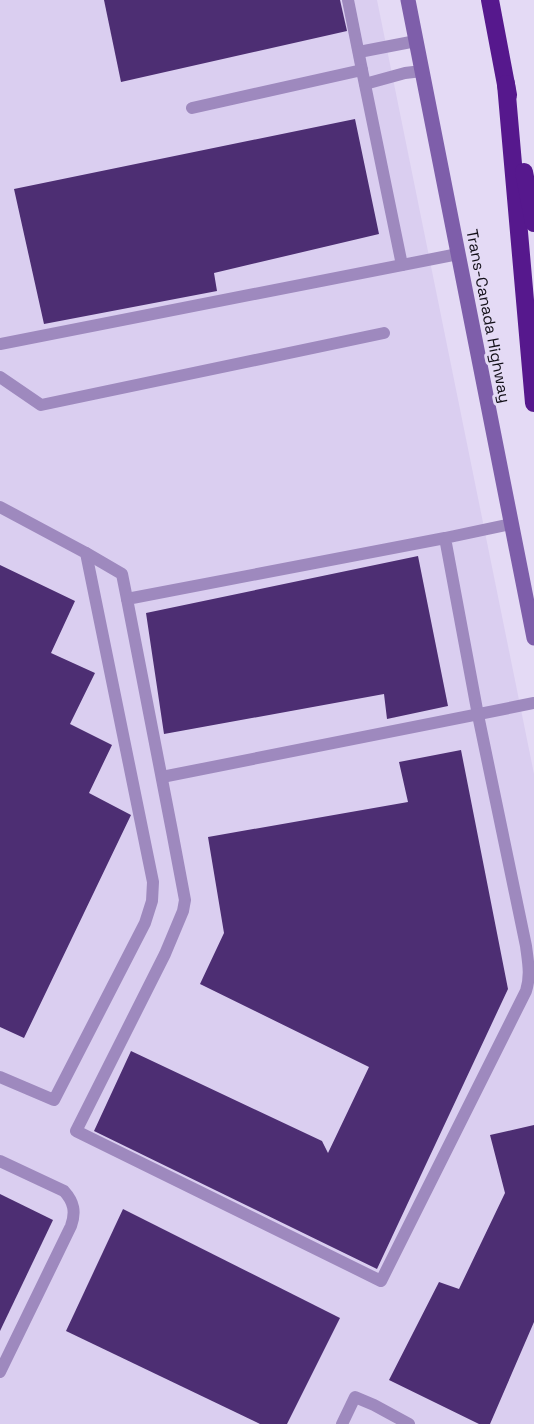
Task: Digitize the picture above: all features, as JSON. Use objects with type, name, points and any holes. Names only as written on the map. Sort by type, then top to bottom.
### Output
[{"type":"highway","points":[[490,0],[534,223]]},
{"type":"highway","points":[[506,84],[534,404]]},
{"type":"main road","name":"Trans-Canada Highway","points":[[408,0],[534,638]]},
{"type":"lane","points":[[348,0],[402,265]]},
{"type":"lane","points":[[359,52],[416,41]]},
{"type":"lane","points":[[192,108],[362,70]]},
{"type":"lane","points":[[365,84],[405,73],[422,71]]},
{"type":"lane","points":[[0,344],[458,254]]},
{"type":"lane","points":[[0,377],[40,405],[384,333]]},
{"type":"lane","points":[[0,507],[122,574],[183,883],[183,911],[165,954],[76,1131],[381,1281],[530,981],[530,945],[478,715],[445,538]]},
{"type":"lane","points":[[126,599],[511,524]]},
{"type":"lane","points":[[0,1077],[54,1100],[145,923],[152,901],[153,882],[86,553]]},
{"type":"lane","points":[[162,777],[534,703]]},
{"type":"lane","points":[[0,1161],[64,1191],[69,1196],[74,1212],[71,1226],[0,1372]]},
{"type":"lane","points":[[342,1424],[356,1397],[409,1424]]},
{"type":"shaded area","points":[[0,0],[377,0],[534,774],[534,1424],[0,1424]]},
{"type":"building","points":[[104,0],[340,0],[347,31],[121,82]]},
{"type":"building","points":[[355,119],[379,234],[214,273],[217,291],[44,324],[14,189]]},
{"type":"building","points":[[418,556],[448,706],[387,719],[384,694],[164,734],[146,613]]},
{"type":"building","points":[[0,565],[75,601],[51,653],[95,673],[70,724],[112,745],[89,793],[131,815],[24,1038],[0,1027]]},
{"type":"building","points":[[461,750],[508,989],[377,1269],[94,1131],[131,1051],[322,1141],[328,1153],[369,1067],[200,984],[224,933],[208,837],[408,802],[399,762]]},
{"type":"building","points":[[534,1125],[534,1322],[490,1424],[479,1424],[389,1380],[439,1282],[459,1289],[505,1193],[490,1135]]},
{"type":"building","points":[[0,1194],[53,1220],[0,1331]]},
{"type":"building","points":[[123,1209],[340,1318],[287,1424],[260,1424],[66,1331]]}]
